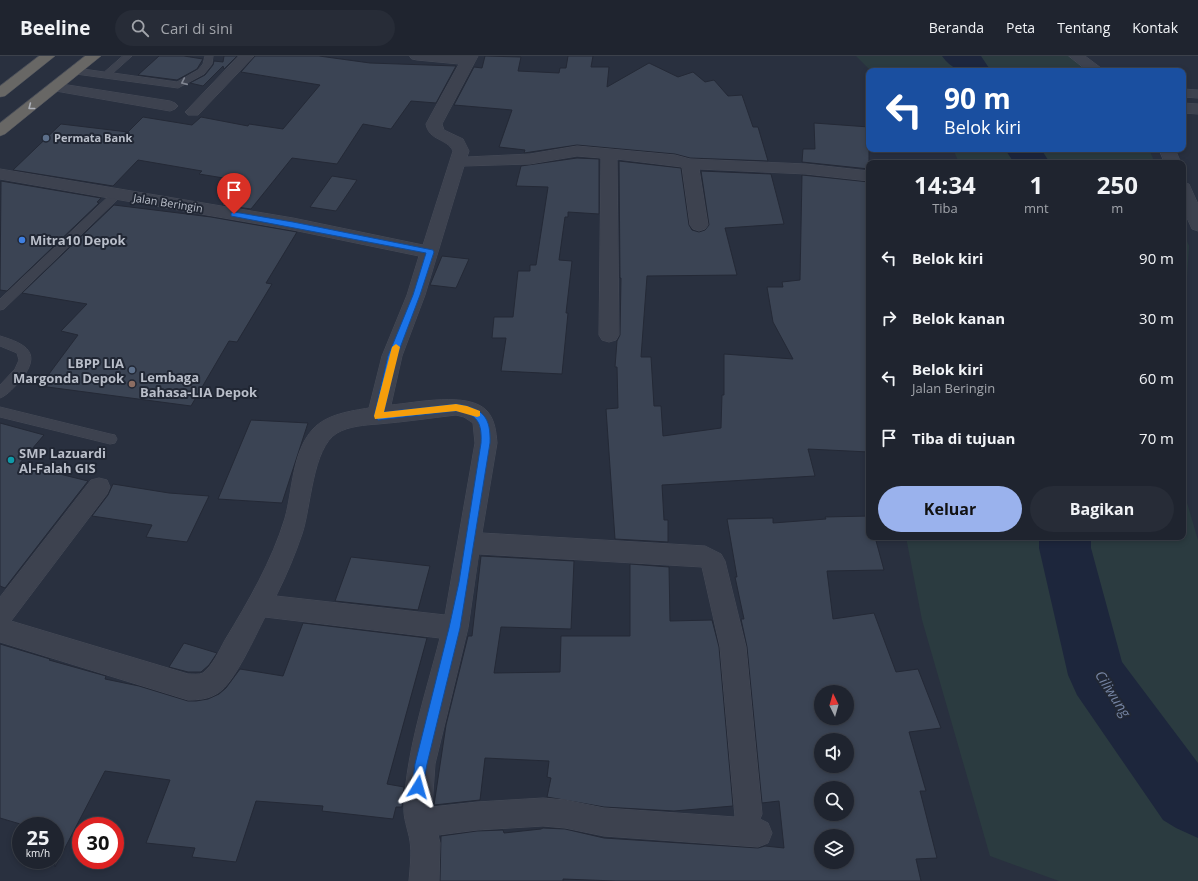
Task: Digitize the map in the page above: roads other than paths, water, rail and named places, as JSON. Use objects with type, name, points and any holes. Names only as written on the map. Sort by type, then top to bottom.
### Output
[{"type":"highway","points":[[0,82],[34,56]]},
{"type":"highway","points":[[0,93],[48,56]]},
{"type":"highway","points":[[0,117],[76,63],[94,56]]},
{"type":"highway","points":[[0,131],[55,87],[76,63]]},
{"type":"street","points":[[193,112],[247,56]]},
{"type":"street","points":[[378,416],[392,356],[416,295],[461,151],[460,146],[452,138],[439,134],[435,130],[434,124],[469,58],[417,56]]},
{"type":"street","points":[[1076,56],[1094,68]]},
{"type":"street","points":[[55,87],[170,106]]},
{"type":"street","points":[[1186,93],[1198,94]]},
{"type":"street","points":[[1186,108],[1198,109]]},
{"type":"street","points":[[458,162],[530,159],[577,151],[675,160],[690,164],[806,170],[866,176]]},
{"type":"street","points":[[609,153],[609,335]]},
{"type":"street","points":[[690,164],[699,225]]},
{"type":"street","name":"Jalan Beringin","points":[[0,174],[293,224],[430,252]]},
{"type":"street","points":[[1186,195],[1198,225]]},
{"type":"street","points":[[0,630],[188,687],[200,687],[209,684],[222,671],[259,605],[282,554],[296,518],[307,468],[318,437],[328,428],[337,423],[378,416],[456,407],[467,409],[482,418],[486,428],[486,443],[455,628],[421,764],[418,787],[420,823],[425,843],[424,881]]},
{"type":"street","points":[[0,616],[100,487]]},
{"type":"street","points":[[420,823],[503,814],[543,812],[604,822],[753,824],[733,647],[713,561],[711,558],[705,556],[470,544]]},
{"type":"street","points":[[259,605],[455,628]]},
{"type":"lane","points":[[106,75],[128,56]]},
{"type":"lane","points":[[76,63],[106,75],[178,85],[201,72],[207,64],[209,56]]},
{"type":"lane","points":[[0,306],[116,195]]},
{"type":"lane","points":[[0,341],[21,349],[25,354],[26,359],[24,366],[0,394]]},
{"type":"lane","points":[[0,412],[110,439]]},
{"type":"waterway","name":"Ciliwung","points":[[958,56],[970,63],[973,68]]},
{"type":"waterway","name":"Ciliwung","points":[[1025,152],[1030,160]]},
{"type":"waterway","name":"Ciliwung","points":[[1065,540],[1065,548],[1097,675],[1185,798],[1198,806]]},
{"type":"place","name":"Permata Bank","points":[[46,138]]},
{"type":"place","name":"Mitra10 Depok","points":[[22,240]]},
{"type":"place","name":"LBPP LIA Margonda Depok","points":[[132,370]]},
{"type":"place","name":"Lembaga Bahasa-LIA Depok","points":[[132,384]]},
{"type":"place","name":"SMP Lazuardi Al-Falah GIS","points":[[11,460]]}]
